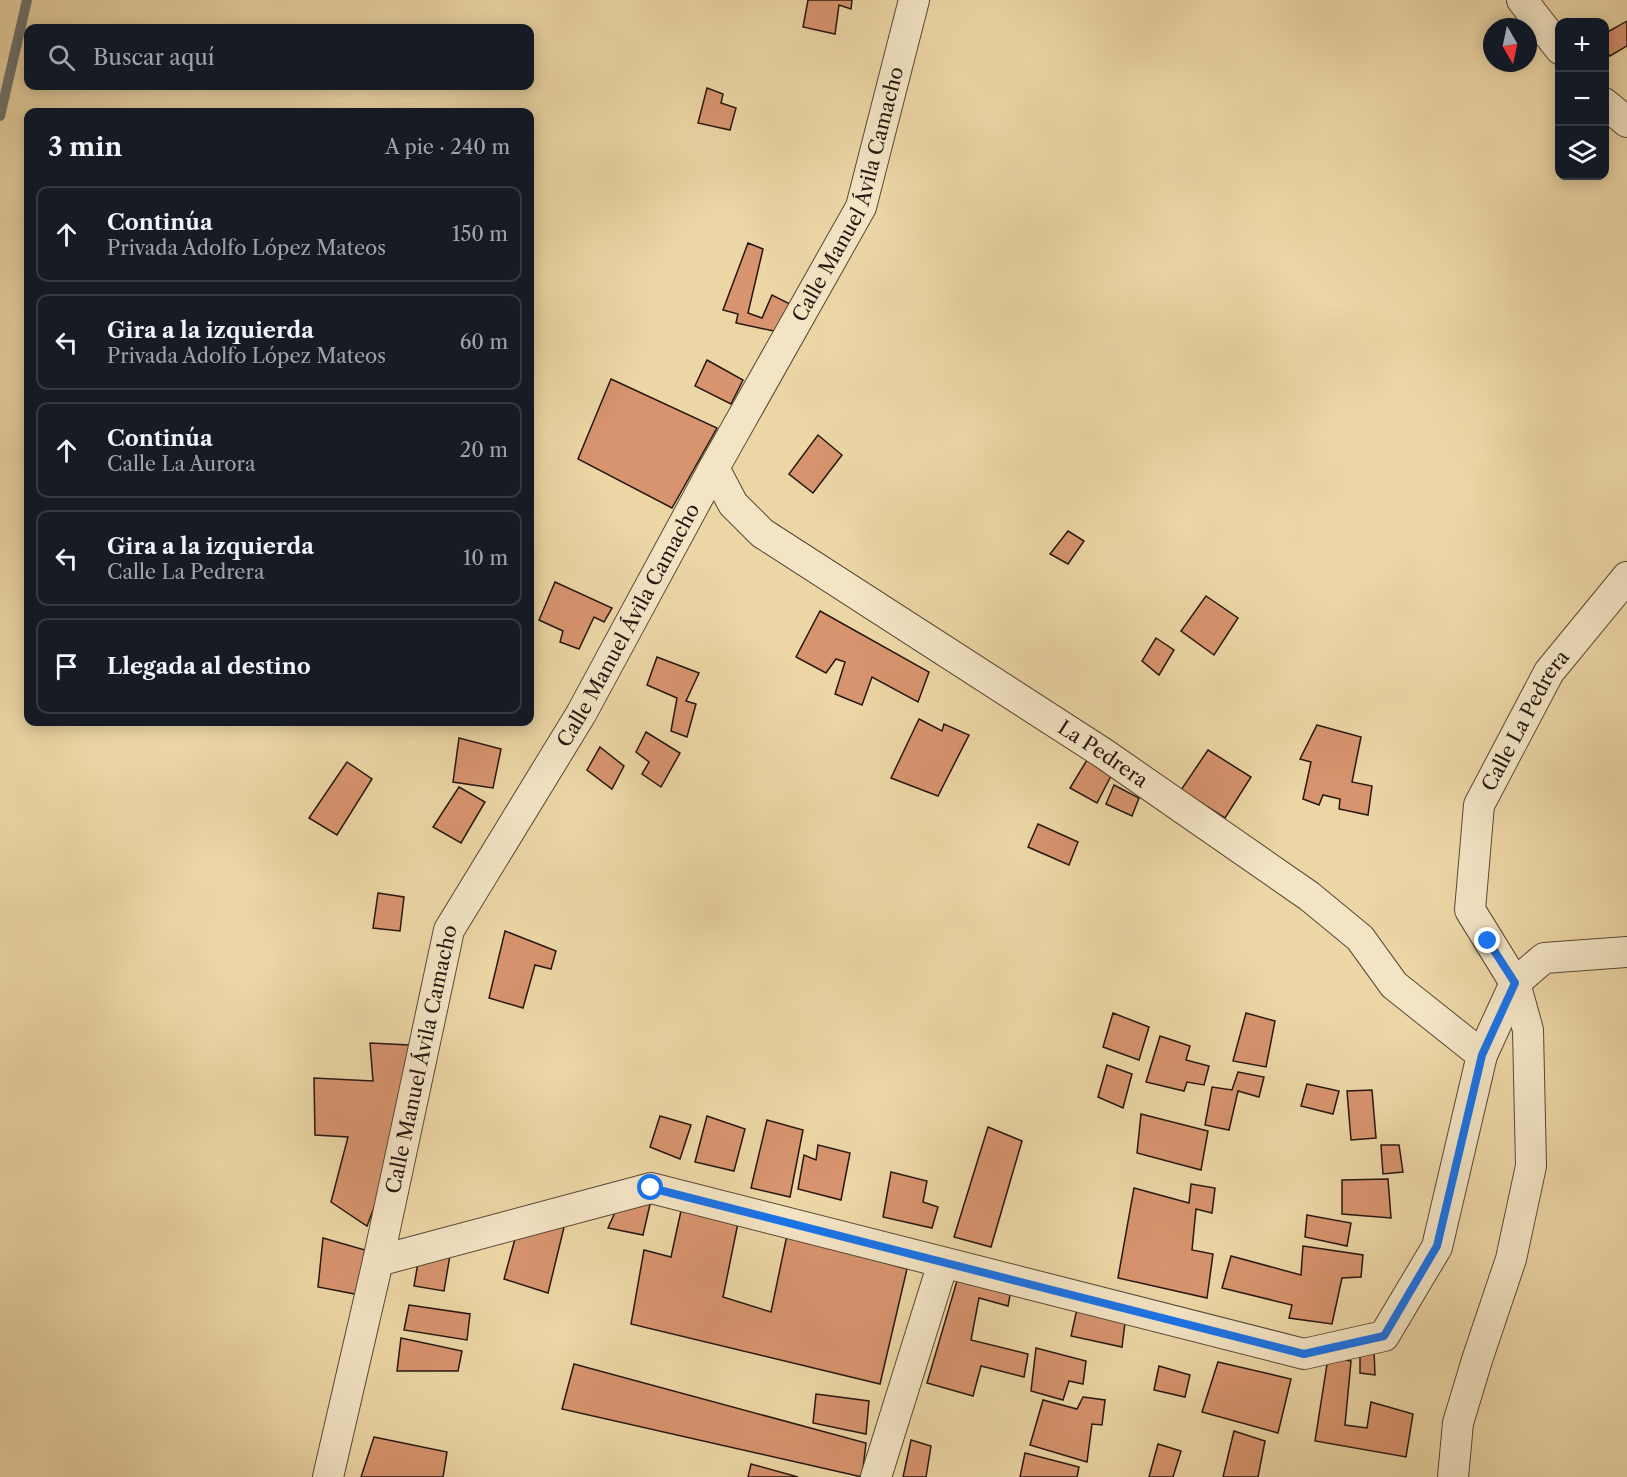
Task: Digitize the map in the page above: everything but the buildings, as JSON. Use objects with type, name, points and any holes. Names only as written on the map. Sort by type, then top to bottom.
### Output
[{"type":"street","name":"Calle Manuel Ávila Camacho","points":[[328,1477],[450,930],[581,714],[714,468],[861,207],[914,0]]},
{"type":"street","points":[[1522,0],[1555,43]]},
{"type":"street","points":[[1609,106],[1627,122]]},
{"type":"street","name":"La Pedrera","points":[[714,468],[733,504],[762,533],[1103,753],[1309,896],[1360,938],[1394,985],[1482,1055]]},
{"type":"street","name":"Calle La Pedrera","points":[[1453,1477],[1458,1422],[1511,1260],[1531,1166],[1528,1030],[1515,983],[1470,910],[1479,804],[1549,672],[1627,576]]},
{"type":"street","points":[[378,1261],[651,1188],[1304,1354],[1384,1336],[1437,1246],[1482,1055],[1515,983],[1544,958],[1627,952]]},
{"type":"street","points":[[876,1477],[943,1263]]},
{"type":"waterway","points":[[0,116],[27,0]]},
{"type":"route","points":[[651,1188],[1304,1354],[1384,1336],[1437,1246],[1482,1055],[1515,983],[1488,941]]}]
